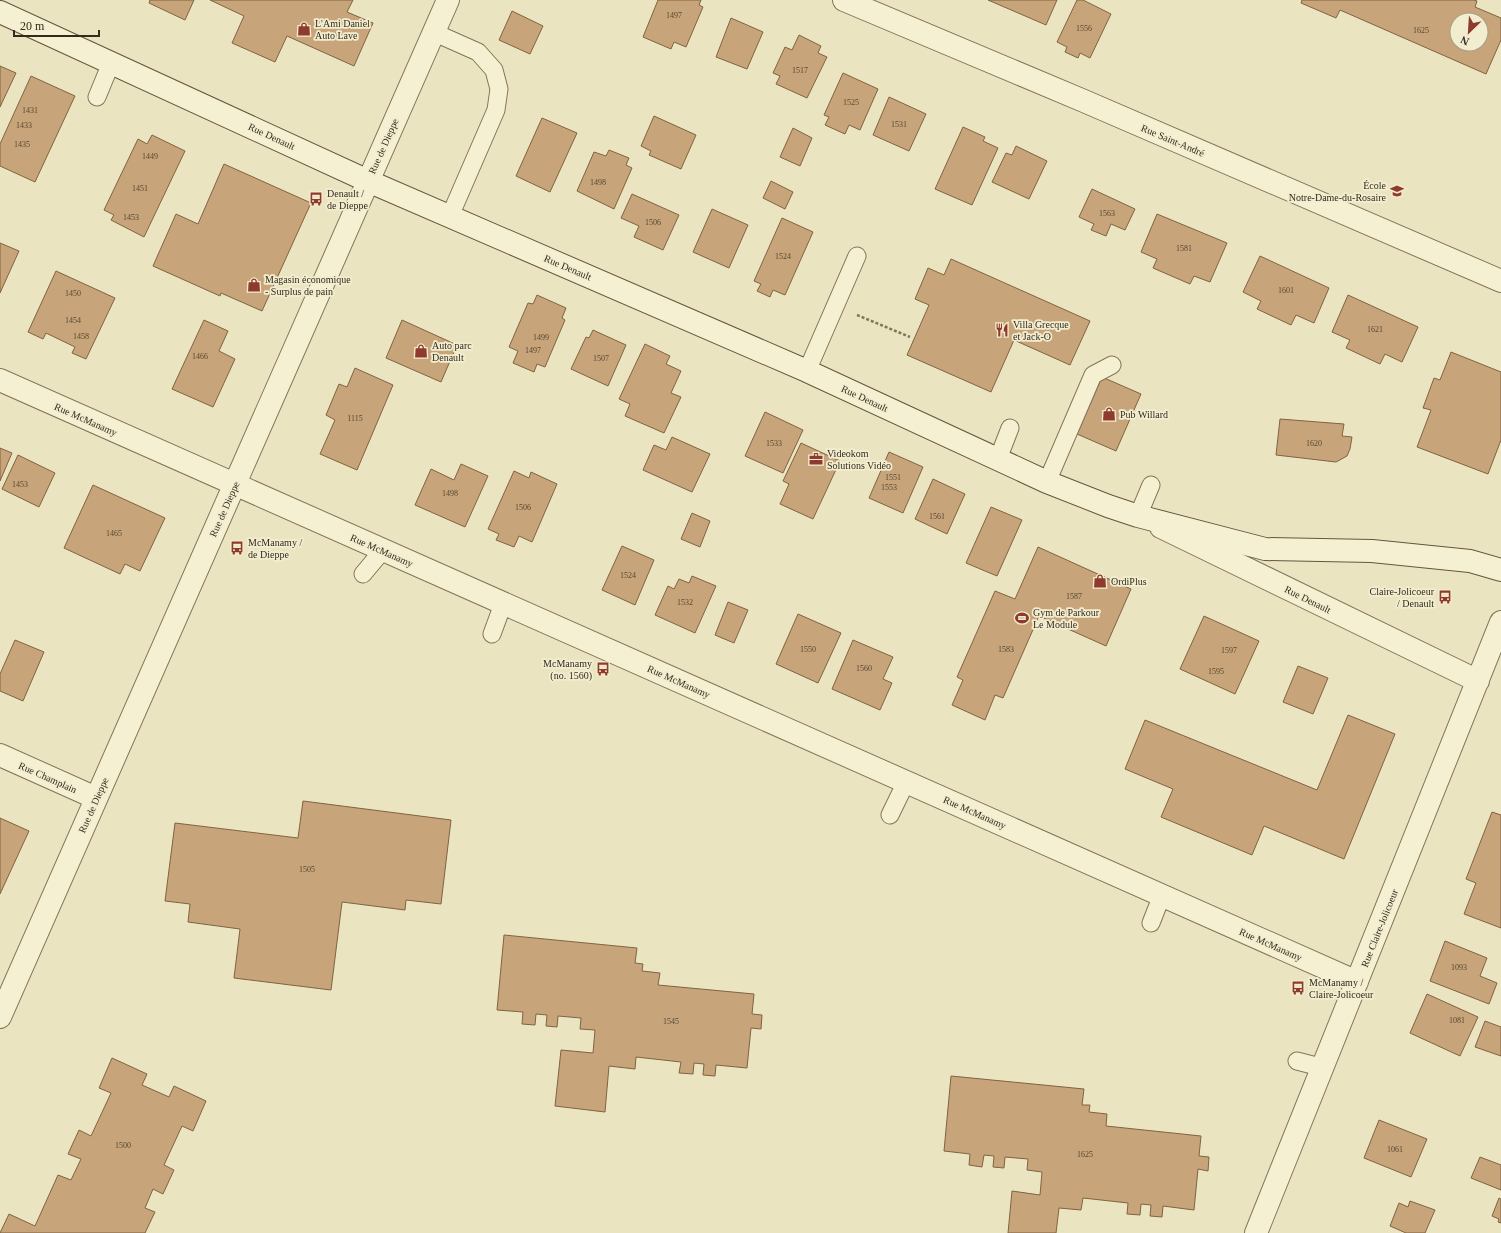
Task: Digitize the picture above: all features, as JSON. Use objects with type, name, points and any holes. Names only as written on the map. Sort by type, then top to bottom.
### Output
[{"type":"street","name":"Rue de Dieppe","points":[[0,1017],[448,0]]},
{"type":"street","name":"Rue Saint-André","points":[[844,0],[1084,101],[1501,281]]},
{"type":"street","name":"Rue Denault","points":[[0,12],[368,181],[808,371],[1047,482],[1108,506],[1138,516],[1265,549],[1372,552],[1470,561],[1501,570]]},
{"type":"street","name":"Rue McManamy","points":[[0,380],[1357,982]]},
{"type":"street","name":"Rue Denault","points":[[1138,516],[1478,681]]},
{"type":"street","name":"Rue Claire-Jolicoeur","points":[[1256,1233],[1324,1068],[1501,622]]},
{"type":"street","name":"Rue Champlain","points":[[0,755],[96,798]]},
{"type":"lane","points":[[433,32],[478,52],[494,70],[499,89],[496,110],[450,216]]},
{"type":"lane","points":[[96,97],[111,63]]},
{"type":"lane","points":[[808,371],[857,256]]},
{"type":"lane","points":[[1047,482],[1093,375],[1112,365]]},
{"type":"lane","points":[[998,459],[1010,428]]},
{"type":"lane","points":[[1138,516],[1151,485]]},
{"type":"lane","points":[[363,574],[382,550]]},
{"type":"lane","points":[[492,634],[503,604]]},
{"type":"lane","points":[[890,815],[906,782]]},
{"type":"lane","points":[[1151,923],[1162,895]]},
{"type":"lane","points":[[1297,1061],[1324,1068]]},
{"type":"path","points":[[836,306],[910,338]]},
{"type":"building","points":[[150,0],[194,0],[185,20],[149,3]]},
{"type":"building","name":"L'Ami Daniel Auto Lave","points":[[210,0],[353,0],[347,12],[373,23],[354,66],[287,36],[275,62],[232,43],[244,16]]},
{"type":"building","points":[[658,0],[701,0],[699,5],[703,7],[686,47],[674,42],[671,49],[643,37]]},
{"type":"building","points":[[988,0],[1057,0],[1046,25]]},
{"type":"building","points":[[1077,0],[1083,0],[1111,14],[1090,58],[1080,53],[1078,58],[1065,52],[1067,47],[1057,42]]},
{"type":"building","points":[[1302,0],[1474,0],[1477,1],[1475,7],[1487,12],[1449,12],[1449,52],[1489,52],[1489,13],[1501,18],[1501,40],[1486,74],[1340,10],[1336,18],[1301,3]]},
{"type":"building","points":[[512,11],[543,26],[530,54],[499,40]]},
{"type":"building","points":[[731,18],[763,32],[747,69],[716,57]]},
{"type":"building","points":[[799,35],[821,46],[818,53],[827,57],[807,98],[776,84],[780,76],[773,73],[785,47],[792,50]]},
{"type":"building","points":[[0,66],[16,73],[0,107]]},
{"type":"building","points":[[843,73],[878,89],[860,130],[849,125],[845,134],[825,125],[829,117],[824,115]]},
{"type":"building","points":[[31,76],[75,96],[35,182],[0,166],[0,144]]},
{"type":"building","points":[[889,97],[926,114],[909,151],[873,135]]},
{"type":"building","points":[[654,116],[696,135],[681,169],[649,155],[651,151],[641,146]]},
{"type":"building","points":[[542,118],[577,133],[550,192],[516,176]]},
{"type":"building","points":[[963,127],[985,137],[983,141],[998,148],[972,205],[935,189]]},
{"type":"building","points":[[793,128],[812,138],[800,166],[780,157]]},
{"type":"building","points":[[152,135],[185,151],[144,237],[111,220],[114,215],[104,210],[138,139],[147,144]]},
{"type":"building","points":[[1016,146],[1047,161],[1029,199],[992,182],[1006,153],[1012,155]]},
{"type":"building","points":[[609,150],[629,158],[626,165],[632,168],[614,209],[577,191],[594,152],[606,156]]},
{"type":"building","points":[[224,164],[311,203],[262,311],[221,293],[220,296],[153,266],[176,214],[198,224]]},
{"type":"building","points":[[771,181],[793,192],[785,209],[763,198]]},
{"type":"building","points":[[1092,189],[1135,209],[1125,230],[1111,224],[1106,236],[1091,230],[1094,224],[1079,217]]},
{"type":"building","points":[[632,194],[679,215],[663,250],[634,237],[639,226],[621,218]]},
{"type":"building","points":[[712,209],[748,225],[729,268],[693,252]]},
{"type":"building","points":[[1157,214],[1227,243],[1210,282],[1194,276],[1190,284],[1153,268],[1157,259],[1141,252]]},
{"type":"building","points":[[782,218],[813,232],[785,295],[773,290],[770,297],[757,291],[761,284],[754,281]]},
{"type":"building","points":[[0,243],[19,251],[0,293]]},
{"type":"building","points":[[1260,256],[1329,288],[1314,323],[1296,315],[1291,325],[1257,309],[1261,301],[1243,292]]},
{"type":"building","name":"Villa Grecque et Jack-O","points":[[951,259],[1090,321],[1070,365],[1014,340],[991,392],[907,355],[929,305],[915,299],[928,268],[944,275]]},
{"type":"building","points":[[56,271],[115,298],[86,359],[72,353],[75,347],[46,333],[43,339],[28,332]]},
{"type":"building","points":[[537,295],[566,308],[562,318],[565,320],[545,367],[537,364],[534,372],[513,363],[518,351],[509,347],[528,303],[533,304]]},
{"type":"building","points":[[1348,295],[1418,327],[1402,362],[1385,354],[1380,364],[1346,348],[1350,340],[1332,332]]},
{"type":"building","points":[[204,320],[228,331],[219,351],[235,359],[213,407],[172,389]]},
{"type":"building","name":"Auto parc Denault","points":[[402,320],[457,345],[441,382],[386,358]]},
{"type":"building","points":[[593,330],[626,345],[608,386],[571,369],[586,337],[589,338]]},
{"type":"building","points":[[645,344],[670,356],[666,364],[681,371],[671,393],[681,397],[664,433],[625,416],[630,404],[619,399]]},
{"type":"building","points":[[1451,352],[1501,372],[1501,440],[1488,474],[1417,447],[1431,410],[1423,408],[1434,378],[1440,380]]},
{"type":"building","points":[[355,368],[393,385],[357,470],[320,454],[335,420],[326,415],[339,384],[347,387]]},
{"type":"building","name":"Pub Willard","points":[[1102,377],[1141,394],[1116,451],[1077,434]]},
{"type":"building","points":[[765,412],[803,430],[783,473],[745,456]]},
{"type":"building","points":[[1280,419],[1344,424],[1342,436],[1352,437],[1347,456],[1336,462],[1276,455]]},
{"type":"building","points":[[672,437],[710,454],[692,492],[643,470],[654,445],[666,450]]},
{"type":"building","points":[[801,443],[840,461],[813,519],[780,504],[789,484],[783,481]]},
{"type":"building","points":[[0,448],[12,453],[0,481]]},
{"type":"building","points":[[889,452],[923,467],[903,513],[869,498]]},
{"type":"building","points":[[18,455],[55,473],[39,507],[2,489]]},
{"type":"building","points":[[461,464],[488,476],[465,527],[415,505],[431,469],[454,480]]},
{"type":"building","points":[[514,471],[529,478],[531,472],[557,484],[532,542],[519,536],[514,547],[496,540],[499,534],[488,529]]},
{"type":"building","points":[[933,479],[965,494],[947,534],[915,519]]},
{"type":"building","points":[[93,485],[165,518],[140,571],[125,564],[120,574],[64,548]]},
{"type":"building","points":[[991,507],[1022,520],[997,576],[966,563]]},
{"type":"building","points":[[692,513],[710,521],[700,547],[681,539]]},
{"type":"building","points":[[622,546],[654,560],[635,605],[602,590]]},
{"type":"building","points":[[1038,547],[1131,589],[1106,646],[1039,616],[1003,698],[995,695],[985,720],[952,705],[963,680],[957,677],[995,591],[1015,599]]},
{"type":"building","points":[[692,576],[716,586],[695,633],[655,615],[668,586],[674,589],[679,579],[689,583]]},
{"type":"building","points":[[728,602],[748,610],[734,643],[715,635]]},
{"type":"building","points":[[798,614],[841,633],[818,683],[776,664]]},
{"type":"building","points":[[1204,616],[1259,641],[1235,694],[1180,669]]},
{"type":"building","points":[[15,640],[44,652],[23,701],[0,691],[0,674]]},
{"type":"building","points":[[853,640],[893,657],[883,679],[892,683],[880,710],[832,689]]},
{"type":"building","points":[[1298,666],[1328,678],[1313,714],[1283,702]]},
{"type":"building","points":[[1348,715],[1395,734],[1344,859],[1264,826],[1252,855],[1161,817],[1173,789],[1125,769],[1145,720],[1317,790]]},
{"type":"building","points":[[303,801],[451,820],[441,904],[406,900],[405,910],[342,902],[331,990],[234,978],[240,929],[188,922],[190,904],[165,901],[175,823],[298,838]]},
{"type":"building","points":[[1492,812],[1501,815],[1501,928],[1464,914],[1476,883],[1466,879]]},
{"type":"building","points":[[0,818],[29,831],[0,894]]},
{"type":"building","points":[[504,935],[637,948],[635,963],[643,964],[642,971],[660,973],[658,985],[754,994],[752,1014],[762,1015],[761,1029],[751,1028],[747,1068],[716,1065],[715,1076],[703,1075],[704,1064],[694,1063],[693,1074],[679,1073],[681,1062],[636,1057],[635,1069],[609,1066],[605,1112],[555,1106],[561,1050],[593,1053],[595,1030],[580,1029],[581,1018],[558,1016],[557,1027],[546,1026],[547,1015],[536,1014],[535,1025],[522,1024],[523,1012],[497,1010]]},
{"type":"building","points":[[1445,941],[1487,958],[1480,976],[1497,983],[1489,1004],[1430,981]]},
{"type":"building","points":[[1427,994],[1478,1017],[1460,1056],[1410,1033]]},
{"type":"building","points":[[1485,1021],[1501,1027],[1501,1056],[1475,1047]]},
{"type":"building","points":[[112,1058],[147,1074],[142,1085],[169,1097],[174,1086],[206,1101],[193,1131],[182,1126],[164,1165],[174,1170],[163,1194],[153,1189],[145,1208],[155,1212],[145,1233],[0,1233],[9,1214],[35,1226],[58,1175],[71,1180],[81,1159],[68,1154],[79,1130],[91,1136],[111,1093],[99,1088]]},
{"type":"building","points":[[951,1076],[1084,1089],[1082,1105],[1090,1105],[1089,1112],[1107,1114],[1106,1126],[1201,1136],[1199,1156],[1209,1157],[1208,1171],[1198,1169],[1194,1210],[1163,1206],[1162,1217],[1150,1216],[1151,1205],[1141,1204],[1140,1215],[1127,1214],[1128,1203],[1083,1198],[1081,1210],[1059,1208],[1056,1233],[1008,1233],[1012,1191],[1040,1195],[1042,1172],[1027,1170],[1028,1159],[1005,1157],[1004,1168],[993,1167],[994,1156],[984,1155],[982,1167],[969,1165],[970,1154],[944,1151]]},
{"type":"building","points":[[1379,1120],[1427,1139],[1411,1177],[1364,1158]]},
{"type":"building","points":[[1480,1157],[1501,1165],[1501,1190],[1471,1178]]},
{"type":"building","points":[[1499,1198],[1501,1199],[1501,1223],[1498,1222],[1499,1219],[1492,1216]]},
{"type":"building","points":[[1410,1201],[1435,1210],[1425,1233],[1406,1233],[1390,1226],[1399,1203],[1408,1207]]},
{"type":"place","name":"L'Ami Daniel Auto Lave","points":[[304,29]]},
{"type":"place","name":"École Notre-Dame-du-Rosaire","points":[[1397,191]]},
{"type":"place","name":"Denault / de Dieppe","points":[[316,199]]},
{"type":"place","name":"Magasin économique - Surplus de pain","points":[[254,285]]},
{"type":"place","name":"Villa Grecque et Jack-O","points":[[1002,330]]},
{"type":"place","name":"Auto parc Denault","points":[[421,351]]},
{"type":"place","name":"Pub Willard","points":[[1109,414]]},
{"type":"place","name":"Videokom Solutions Vidéo","points":[[816,459]]},
{"type":"place","name":"McManamy / de Dieppe","points":[[237,548]]},
{"type":"place","name":"OrdiPlus","points":[[1100,581]]},
{"type":"place","name":"Claire-Jolicoeur / Denault","points":[[1445,597]]},
{"type":"place","name":"Gym de Parkour Le Module","points":[[1022,618]]},
{"type":"place","name":"McManamy (no. 1560)","points":[[603,669]]},
{"type":"place","name":"McManamy / Claire-Jolicoeur","points":[[1298,988]]}]
